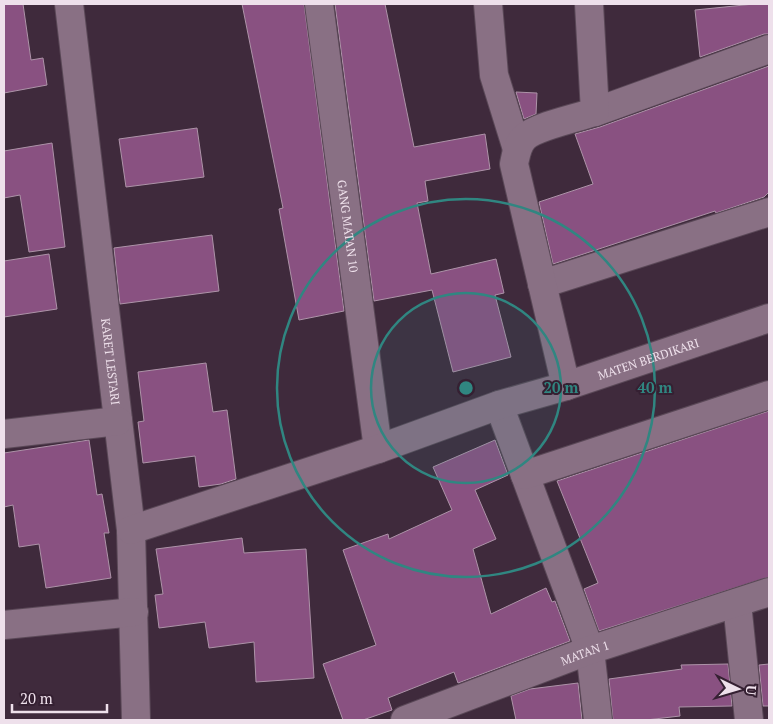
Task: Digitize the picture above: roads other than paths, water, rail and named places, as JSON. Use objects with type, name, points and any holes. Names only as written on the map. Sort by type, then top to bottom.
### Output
[{"type":"street","name":"KARET LESTARI","points":[[69,4],[131,530],[136,720]]},
{"type":"street","name":"GANG MATAN 10","points":[[319,4],[378,449]]},
{"type":"street","points":[[488,4],[494,75],[517,149]]},
{"type":"street","points":[[588,4],[595,112]]},
{"type":"street","points":[[566,386],[514,164],[517,149],[524,138],[535,131],[595,112],[769,49]]},
{"type":"street","points":[[542,284],[769,212]]},
{"type":"street","name":"MATEN BERDIKARI","points":[[131,530],[378,449],[499,405],[566,386],[769,318]]},
{"type":"street","points":[[525,476],[769,395]]},
{"type":"street","points":[[499,405],[590,650],[598,720]]},
{"type":"street","points":[[4,434],[118,421]]},
{"type":"street","name":"MATAN 1","points":[[405,720],[590,650],[769,592]]},
{"type":"street","points":[[737,603],[750,720]]},
{"type":"street","points":[[4,625],[134,612]]}]
